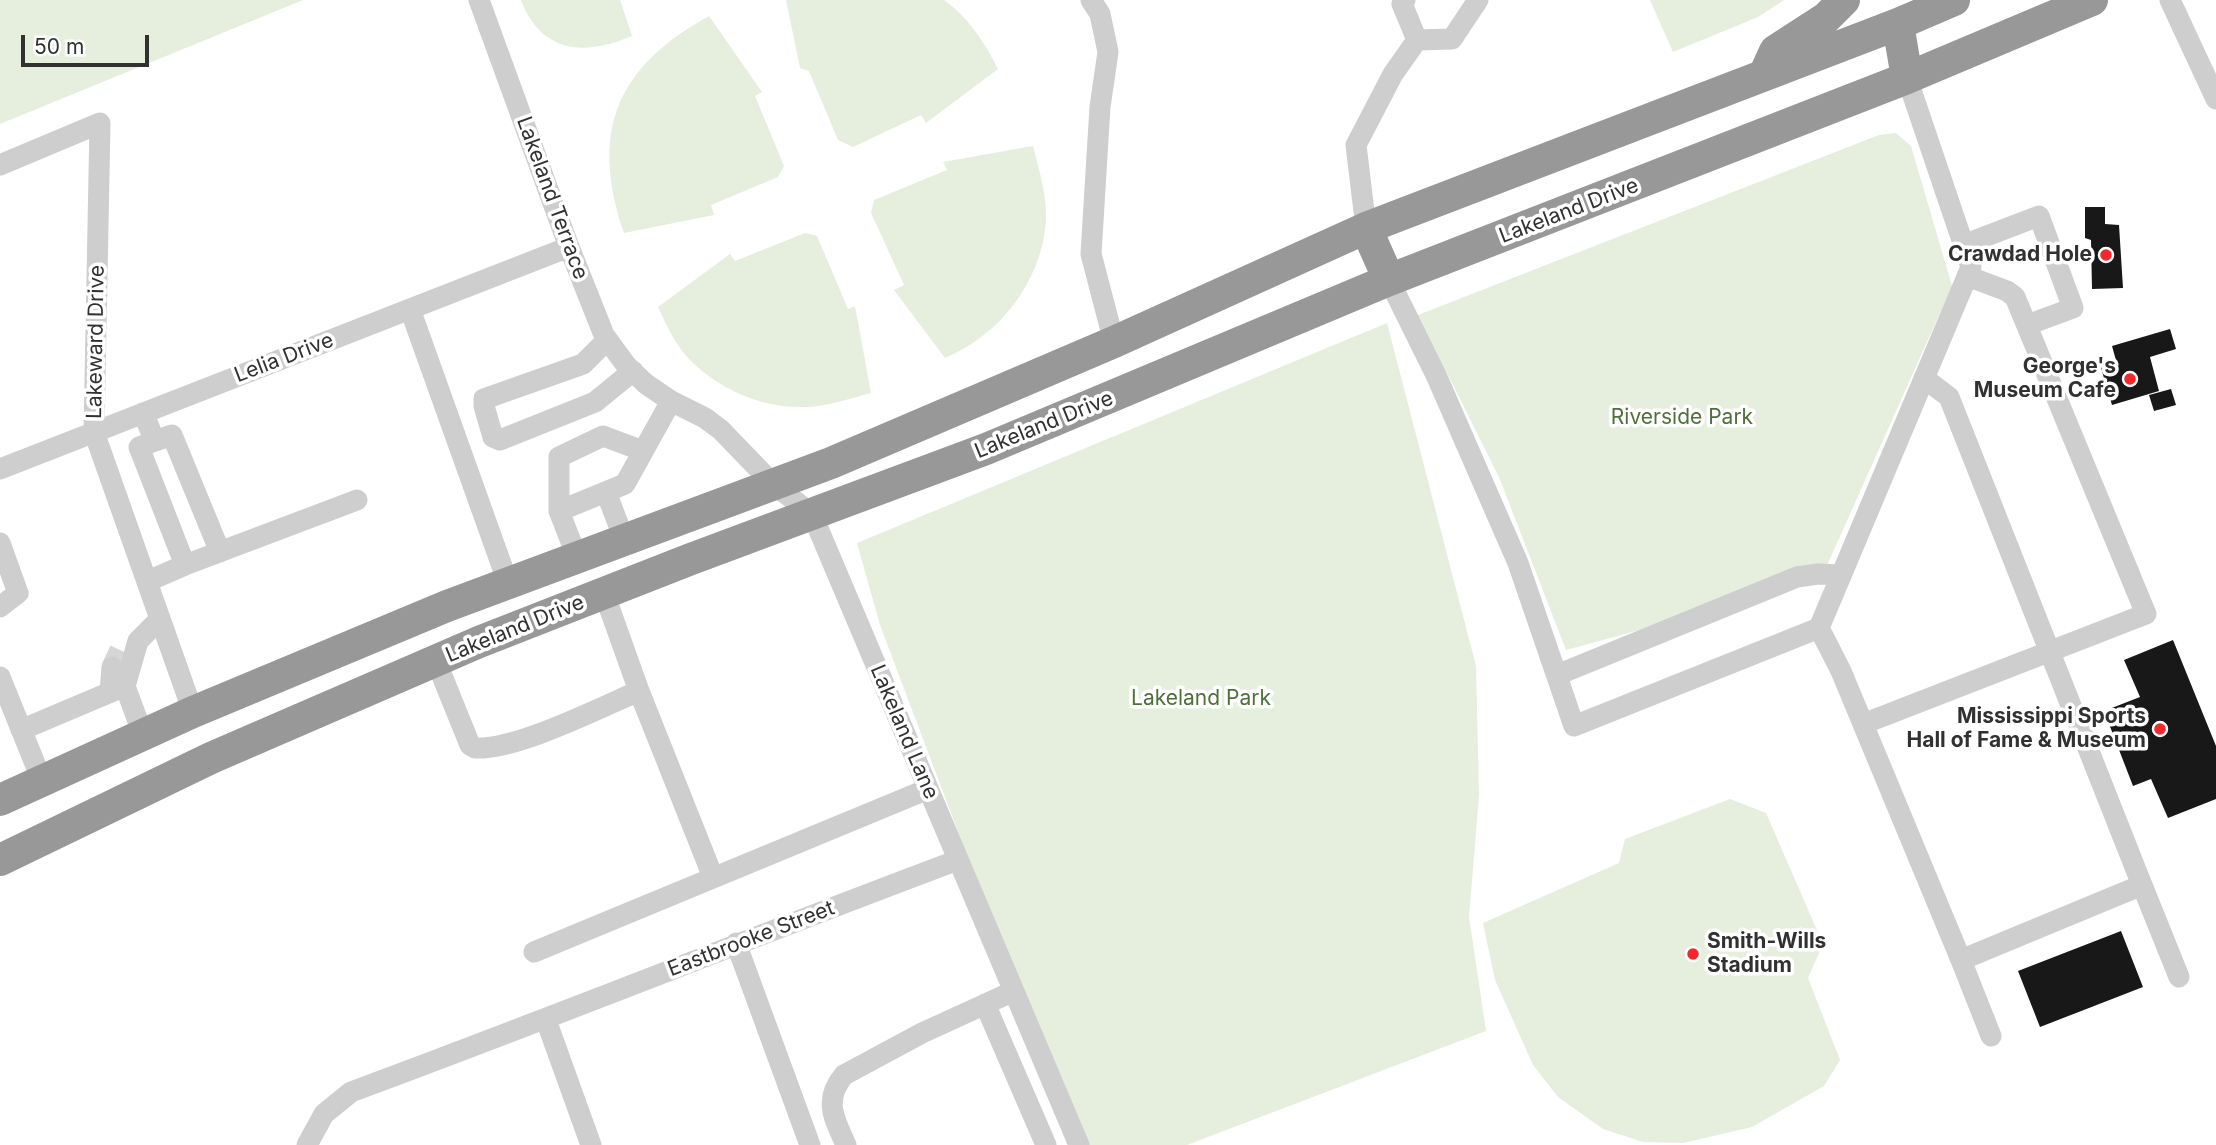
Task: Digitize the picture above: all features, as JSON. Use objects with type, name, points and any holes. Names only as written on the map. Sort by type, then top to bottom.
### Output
[{"type":"highway","points":[[1764,75],[1775,51],[1826,19],[1844,0]]},
{"type":"highway","points":[[0,800],[193,712],[447,606],[831,463],[1114,342],[1366,229],[1764,75],[1898,12],[1954,0]]},
{"type":"highway","name":"Lakeland Drive","points":[[0,860],[211,758],[436,661],[604,593],[986,449],[1389,280],[1907,78],[2092,0]]},
{"type":"highway","points":[[1898,12],[1907,78]]},
{"type":"highway","points":[[1366,229],[1389,280]]},
{"type":"highway","points":[[1114,342],[1132,389]]},
{"type":"highway","points":[[193,712],[211,758]]},
{"type":"street","name":"Lakeland Terrace","points":[[480,0],[569,247],[607,340],[640,378]]},
{"type":"street","points":[[1091,0],[1100,14],[1108,52],[1100,107],[1091,254],[1114,342]]},
{"type":"street","points":[[1405,0],[1402,4],[1417,40]]},
{"type":"street","points":[[1417,40],[1452,39],[1478,0]]},
{"type":"street","points":[[2170,0],[2216,99]]},
{"type":"street","points":[[1366,229],[1356,145],[1394,74],[1417,40]]},
{"type":"street","points":[[1389,280],[1484,481],[1518,564],[1574,726],[1819,628],[1971,267],[1907,78]]},
{"type":"street","name":"Lakeward Drive","points":[[0,165],[100,123],[94,432],[193,712]]},
{"type":"street","points":[[1963,245],[2039,216],[2073,308],[2027,325]]},
{"type":"street","name":"Lelia Drive","points":[[0,469],[569,247]]},
{"type":"street","points":[[1863,724],[2146,614],[2015,297],[1998,287],[1967,276]]},
{"type":"street","points":[[410,309],[509,583]]},
{"type":"street","points":[[607,340],[583,364],[484,399],[494,437],[500,440],[595,402],[640,378]]},
{"type":"street","name":"Lakeland Lane","points":[[640,378],[671,401],[705,418],[721,430],[773,484],[812,514],[1079,1145]]},
{"type":"street","points":[[1924,378],[1949,397],[2179,977]]},
{"type":"street","points":[[559,511],[625,484],[671,401]]},
{"type":"street","points":[[143,413],[155,441]]},
{"type":"street","points":[[185,565],[139,447],[155,441],[172,435],[220,552]]},
{"type":"street","points":[[577,557],[559,511],[559,457],[603,436],[643,451]]},
{"type":"street","points":[[606,492],[624,539]]},
{"type":"street","points":[[148,581],[357,500]]},
{"type":"street","points":[[0,543],[19,593],[0,607]]},
{"type":"street","points":[[1557,675],[1797,577],[1841,575]]},
{"type":"street","points":[[604,593],[639,691],[713,877]]},
{"type":"street","points":[[143,735],[118,689],[123,653],[160,619]]},
{"type":"street","points":[[1819,628],[1841,671],[1992,1036]]},
{"type":"street","points":[[118,689],[123,653]]},
{"type":"street","points":[[436,661],[470,745],[475,748],[498,746],[529,736],[639,691]]},
{"type":"street","points":[[0,677],[42,781]]},
{"type":"street","points":[[21,730],[118,689]]},
{"type":"street","points":[[534,952],[928,789]]},
{"type":"street","name":"Eastbrooke Street","points":[[307,1145],[324,1114],[351,1092],[546,1020],[736,943],[958,860]]},
{"type":"street","points":[[1961,960],[2141,885]]},
{"type":"street","points":[[736,943],[810,1145]]},
{"type":"street","points":[[846,1145],[831,1110],[835,1086],[844,1075],[922,1033],[1014,991]]},
{"type":"street","points":[[985,1004],[1046,1145]]},
{"type":"street","points":[[546,1020],[591,1145]]},
{"type":"green space","points":[[0,0],[303,0],[0,124]]},
{"type":"green space","points":[[521,0],[620,0],[632,36],[597,46],[566,46],[540,31]]},
{"type":"green space","points":[[786,0],[944,0],[975,31],[998,69],[926,123],[921,115],[853,147],[838,140],[809,71],[800,68]]},
{"type":"green space","points":[[1650,0],[1784,0],[1758,17],[1673,52]]},
{"type":"green space","points":[[709,16],[762,92],[755,96],[784,166],[778,177],[711,205],[714,215],[624,233],[614,197],[610,164],[611,134],[618,106],[632,81],[651,58],[677,36]]},
{"type":"green space","name":"Riverside Park","points":[[1896,133],[1911,146],[1952,286],[1820,581],[1566,650],[1499,477],[1418,315],[1879,135]]},
{"type":"green space","points":[[1033,146],[1046,212],[1043,243],[1036,265],[1027,285],[1000,320],[984,335],[945,358],[894,290],[904,285],[871,213],[874,200],[947,170],[943,162]]},
{"type":"green space","points":[[805,233],[817,236],[848,309],[855,306],[871,393],[820,406],[771,404],[740,394],[700,369],[679,347],[658,307],[730,254],[735,261]]},
{"type":"green space","name":"Lakeland Park","points":[[1387,323],[1476,666],[1479,795],[1469,917],[1486,1031],[1187,1145],[1086,1145],[983,898],[880,625],[857,543]]},
{"type":"green space","name":"Smith-Wills Stadium","points":[[1730,799],[1766,813],[1823,944],[1808,978],[1840,1060],[1824,1086],[1752,1127],[1683,1143],[1643,1142],[1603,1129],[1558,1097],[1533,1065],[1495,980],[1483,923],[1619,863],[1625,839]]},
{"type":"building","name":"Crawdad Hole","points":[[2085,207],[2105,207],[2105,224],[2119,225],[2123,288],[2092,289],[2091,240],[2085,238]]},
{"type":"building","name":"George's Museum Cafe","points":[[2170,329],[2176,349],[2150,357],[2159,391],[2112,405],[2101,368],[2117,364],[2112,346]]},
{"type":"building","points":[[2171,389],[2176,405],[2154,411],[2149,395]]},
{"type":"building","name":"Mississippi Sports Hall of Fame & Museum","points":[[2173,640],[2216,746],[2216,799],[2168,818],[2151,779],[2133,786],[2104,711],[2140,697],[2124,660]]},
{"type":"building","points":[[2121,931],[2143,987],[2040,1027],[2018,971]]},
{"type":"tunnel","points":[[112,667],[120,650]]},
{"type":"place","name":"Crawdad Hole","points":[[2106,255]]},
{"type":"place","name":"George's Museum Cafe","points":[[2130,379]]},
{"type":"place","name":"Mississippi Sports Hall of Fame & Museum","points":[[2160,729]]},
{"type":"place","name":"Smith-Wills Stadium","points":[[1693,954]]}]
